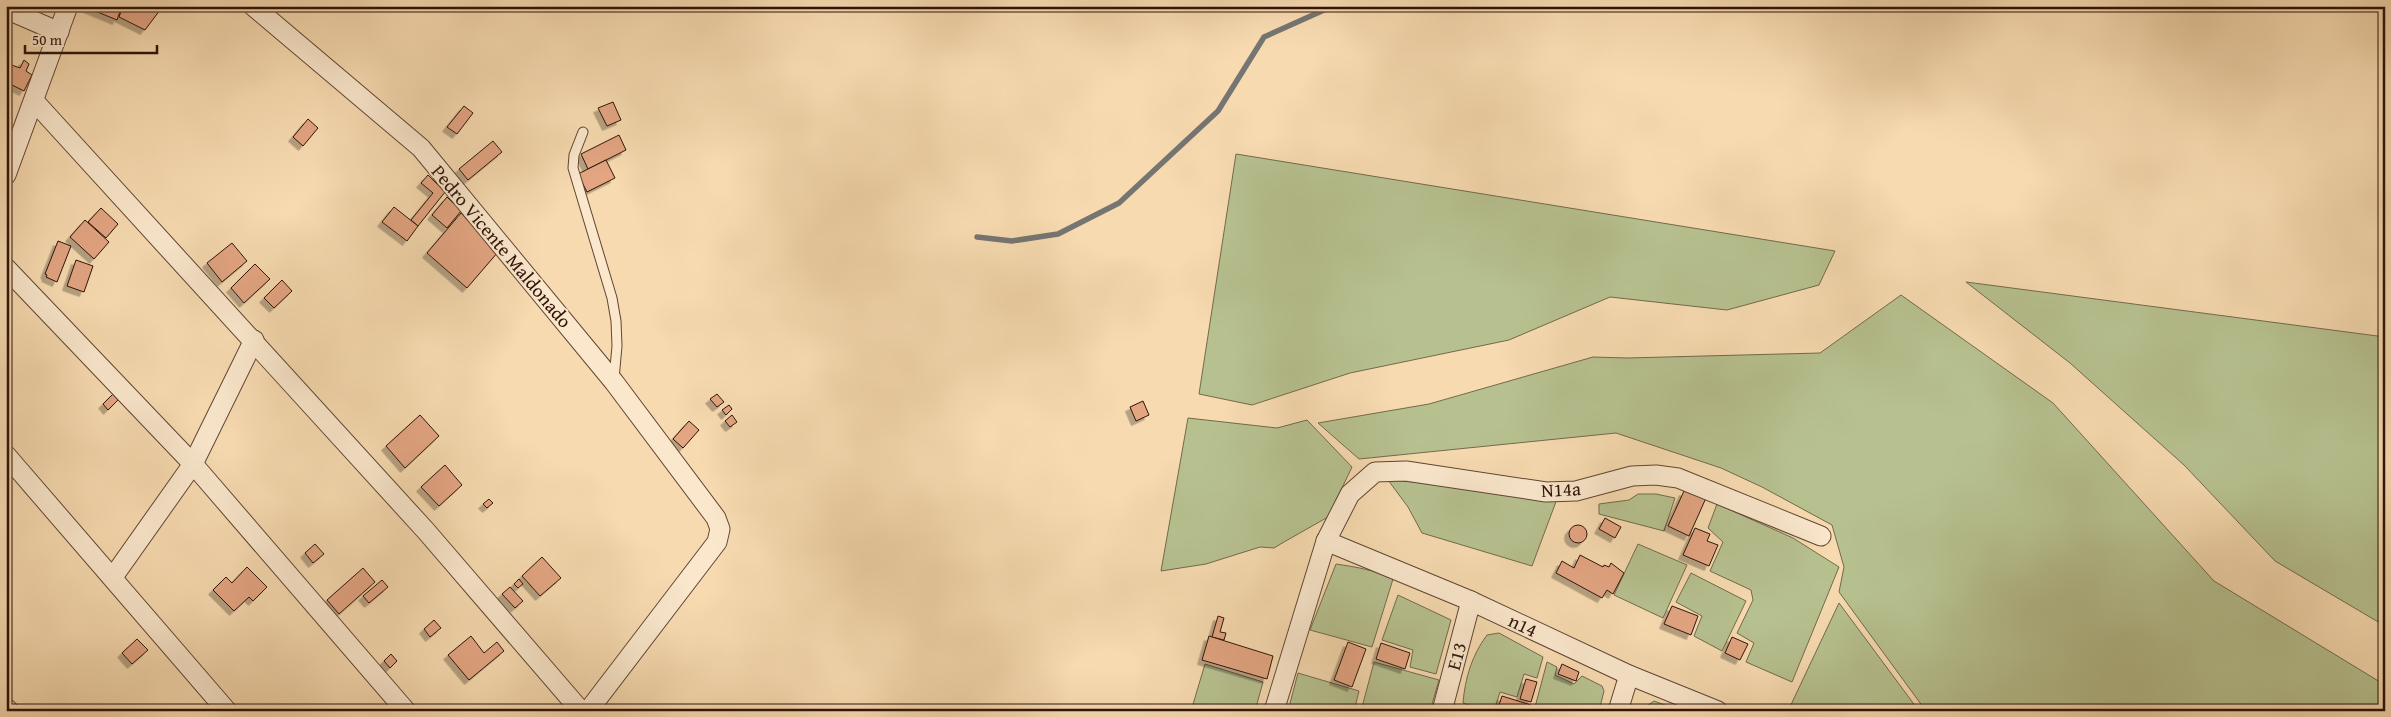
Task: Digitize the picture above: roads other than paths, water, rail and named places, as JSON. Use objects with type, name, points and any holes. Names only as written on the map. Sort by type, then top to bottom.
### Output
[{"type":"street","points":[[6,175],[35,102],[68,6]]},
{"type":"street","name":"Pedro Vicente Maldonado","points":[[253,6],[420,148],[614,382],[716,518],[720,529],[717,542],[588,711]]},
{"type":"street","points":[[6,9],[59,32]]},
{"type":"street","points":[[35,102],[254,340],[426,531],[581,711]]},
{"type":"street","points":[[6,268],[193,464],[406,711]]},
{"type":"street","points":[[113,577],[193,464],[254,340]]},
{"type":"street","points":[[6,455],[228,711]]},
{"type":"street","name":"N14a","points":[[1274,711],[1326,541],[1350,494],[1375,472],[1406,471],[1546,492],[1576,490],[1632,476],[1656,475],[1678,478],[1821,536]]},
{"type":"street","name":"n14","points":[[1326,541],[1471,601],[1629,675],[1718,711]]},
{"type":"street","name":"E13","points":[[1442,711],[1471,601]]},
{"type":"street","points":[[1618,711],[1629,675]]},
{"type":"street","points":[[6,708],[9,711]]},
{"type":"lane","points":[[583,132],[574,155],[573,168],[613,305],[617,346],[614,382]]},
{"type":"waterway","points":[[977,237],[1012,241],[1058,234],[1119,203],[1218,111],[1264,37],[1333,6]]}]
